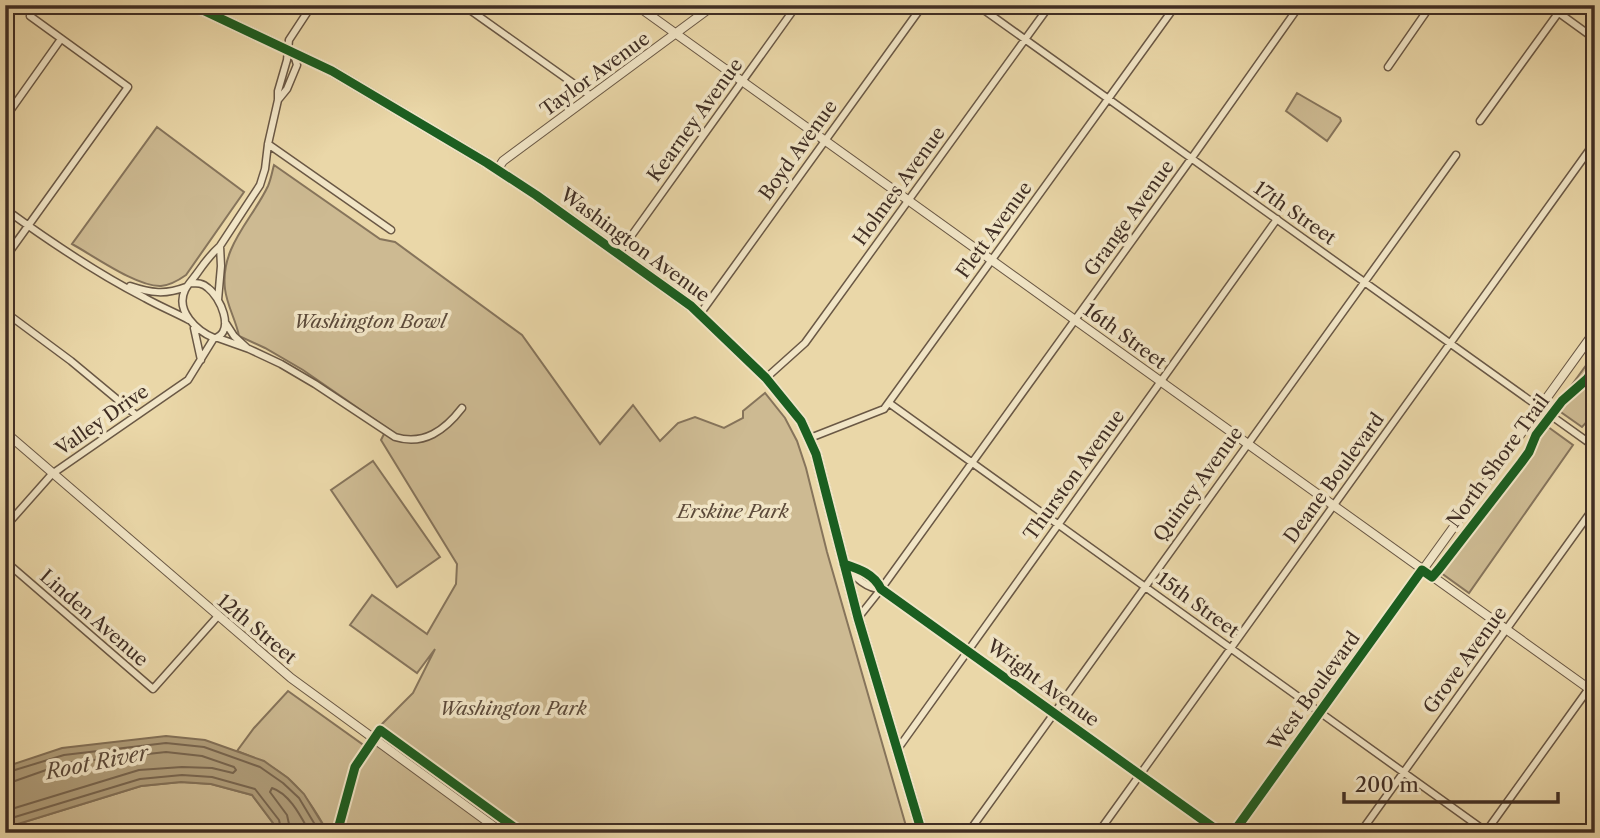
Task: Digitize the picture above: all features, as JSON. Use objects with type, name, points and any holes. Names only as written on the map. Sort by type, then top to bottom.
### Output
[{"type":"main road","name":"Washington Avenue","points":[[192,5],[290,47],[536,195],[691,306],[766,378],[795,411],[816,454],[858,618],[922,833]]},
{"type":"street","points":[[201,360],[196,333],[183,299],[189,285],[211,253],[220,246],[260,185],[278,91],[290,47],[312,5]]},
{"type":"street","points":[[463,5],[591,96]]},
{"type":"street","name":"Taylor Avenue","points":[[497,170],[503,161],[714,5]]},
{"type":"street","name":"Kearney Avenue","points":[[619,253],[797,5]]},
{"type":"street","name":"Boyd Avenue","points":[[700,314],[923,5]]},
{"type":"street","name":"17th Street","points":[[977,5],[1595,447]]},
{"type":"street","name":"Holmes Avenue","points":[[766,378],[805,343],[1050,5]]},
{"type":"street","name":"Flett Avenue","points":[[810,438],[884,409],[1176,5]]},
{"type":"street","name":"Grange Avenue","points":[[858,618],[1300,5]]},
{"type":"street","points":[[1388,67],[1431,5]]},
{"type":"street","points":[[1548,5],[1595,39]]},
{"type":"street","points":[[1480,121],[1564,5]]},
{"type":"street","name":"16th Street","points":[[642,7],[1592,691]]},
{"type":"street","points":[[5,258],[128,87],[30,16]]},
{"type":"street","points":[[5,118],[61,39]]},
{"type":"street","points":[[278,100],[287,89],[297,65],[290,47]]},
{"type":"street","name":"Deane Boulevard","points":[[1098,833],[1595,142]]},
{"type":"street","points":[[268,144],[391,230]]},
{"type":"street","name":"Quincy Avenue","points":[[968,833],[1456,155]]},
{"type":"street","points":[[5,209],[144,298],[190,321],[204,334],[248,349],[281,365],[395,437],[405,440],[429,436],[443,429],[462,408]]},
{"type":"street","name":"Thurston Avenue","points":[[897,750],[1277,219]]},
{"type":"street","points":[[218,301],[220,246]]},
{"type":"street","points":[[118,282],[145,291],[162,293],[189,285],[205,286],[218,301],[225,321],[234,335],[248,349]]},
{"type":"street","points":[[5,312],[89,375],[136,415]]},
{"type":"street","name":"Valley Drive","points":[[5,527],[52,474],[188,380],[216,338],[223,334],[225,321]]},
{"type":"street","name":"West Boulevard","points":[[1233,833],[1595,331]]},
{"type":"street","name":"15th Street","points":[[889,403],[1487,832]]},
{"type":"street","name":"12th Street","points":[[5,432],[291,678],[503,833]]},
{"type":"street","name":"Grove Avenue","points":[[1360,833],[1595,506]]},
{"type":"street","name":"Linden Avenue","points":[[5,561],[153,689],[218,616]]},
{"type":"street","name":"Wright Avenue","points":[[844,564],[855,577],[873,589],[881,589],[1221,833]]},
{"type":"street","points":[[1487,832],[1592,691],[1595,680]]},
{"type":"green space","points":[[1297,93],[1340,118],[1341,121],[1327,141],[1286,111]]},
{"type":"green space","points":[[157,127],[244,192],[186,275],[161,286],[140,282],[72,244]]},
{"type":"green space","points":[[274,165],[380,239],[395,242],[522,335],[600,444],[633,405],[660,441],[678,423],[695,417],[724,428],[743,418],[743,411],[765,393],[785,418],[797,441],[806,468],[827,552],[908,833],[328,833],[310,803],[292,782],[269,765],[237,751],[288,691],[365,746],[376,730],[413,693],[435,649],[417,673],[350,625],[372,595],[427,634],[456,584],[457,564],[381,440],[387,428],[303,370],[239,336],[225,289],[227,260],[239,234],[268,186]]},
{"type":"green space","points":[[1595,353],[1595,413],[1582,427],[1555,408]]},
{"type":"green space","points":[[1544,424],[1573,445],[1469,593],[1437,570]]},
{"type":"green space","points":[[373,461],[440,557],[397,587],[331,490]]},
{"type":"green space","points":[[181,782],[211,784],[252,795],[273,823],[276,833],[5,833],[5,828],[141,786]]},
{"type":"water","name":"Root River","points":[[166,736],[205,740],[264,761],[288,778],[304,794],[328,833],[276,833],[273,823],[252,795],[211,784],[181,782],[141,786],[5,828],[5,767],[62,748]]},
{"type":"cycle path","points":[[192,5],[332,71],[487,163],[691,306],[766,378],[801,421],[816,454],[858,618],[922,833]]},
{"type":"cycle path","name":"North Shore Trail","points":[[1233,833],[1422,570],[1432,577],[1439,569],[1521,463],[1536,435],[1562,401],[1587,379],[1595,368]]},
{"type":"cycle path","points":[[844,564],[870,576],[881,589],[1221,833]]},
{"type":"cycle path","points":[[337,833],[355,767],[380,730],[522,833]]},
{"type":"park label","name":"Washington Bowl","points":[[370,321]]},
{"type":"park label","name":"Erskine Park","points":[[733,511]]},
{"type":"park label","name":"Washington Park","points":[[513,708]]}]
